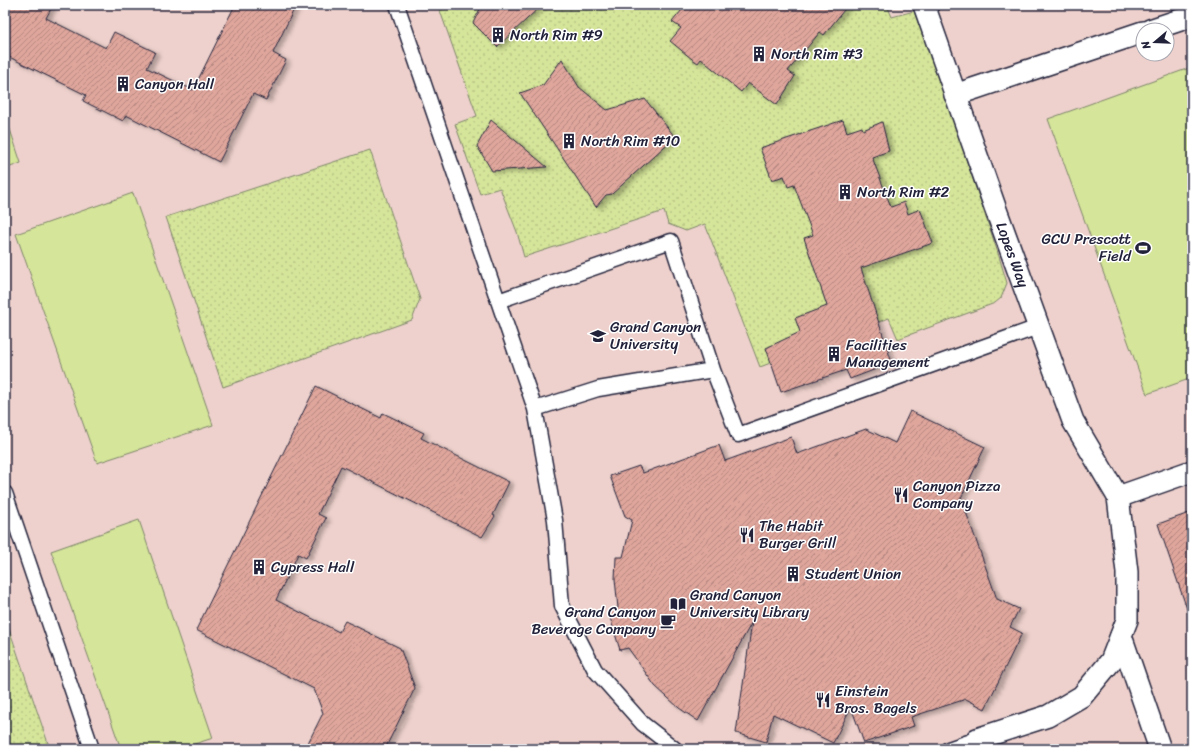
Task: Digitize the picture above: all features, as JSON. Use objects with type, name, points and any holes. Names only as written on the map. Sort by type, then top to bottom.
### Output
[{"type":"street","name":"Lopes Way","points":[[924,5],[1038,327],[1073,421],[1118,497]]},
{"type":"street","points":[[1174,22],[1192,16]]},
{"type":"street","points":[[955,95],[1135,35]]},
{"type":"street","points":[[979,744],[1048,716],[1082,696],[1111,661],[1127,620],[1127,572],[1118,497],[1192,471]]},
{"type":"street","points":[[1121,636],[1160,749]]},
{"type":"lane","points":[[397,5],[536,409],[555,520],[562,606],[595,670],[643,724],[675,749]]},
{"type":"lane","points":[[498,301],[671,241],[714,370],[738,435],[1038,327]]},
{"type":"lane","points":[[536,409],[598,389],[714,370]]},
{"type":"lane","points":[[5,493],[92,749]]},
{"type":"lane","points":[[948,749],[979,744]]},
{"type":"shaded area","name":"Grand Canyon University","points":[[5,5],[1192,5],[1192,749],[50,749],[5,617]]},
{"type":"green space","points":[[438,5],[887,5],[892,17],[914,11],[939,79],[997,250],[1007,283],[1001,298],[995,303],[898,339],[889,318],[760,367],[705,224],[686,231],[668,224],[664,211],[524,257],[517,232],[500,188],[480,194],[455,124],[477,116]]},
{"type":"green space","name":"GCU Prescott Field","points":[[1192,67],[1192,378],[1147,394],[1048,119]]},
{"type":"green space","points":[[5,114],[21,163],[5,169]]},
{"type":"green space","points":[[370,150],[420,299],[412,320],[223,387],[166,217]]},
{"type":"green space","points":[[133,193],[213,425],[97,463],[16,234]]},
{"type":"green space","points":[[139,520],[213,738],[179,749],[121,749],[51,551]]},
{"type":"green space","points":[[5,617],[50,749],[5,749]]},
{"type":"building","name":"Canyon Hall","points":[[5,5],[53,5],[46,18],[106,48],[114,32],[155,52],[147,68],[193,90],[235,5],[296,5],[273,53],[286,60],[266,100],[253,94],[219,162],[126,115],[123,121],[83,101],[86,95],[5,55]]},
{"type":"building","name":"North Rim #9","points":[[482,5],[542,5],[497,47],[473,23]]},
{"type":"building","name":"North Rim #3","points":[[686,5],[848,5],[824,35],[820,32],[788,71],[795,76],[777,105],[748,83],[741,92],[701,59],[698,63],[670,41],[681,28],[672,22]]},
{"type":"building","name":"North Rim #10","points":[[562,59],[579,87],[607,110],[645,99],[675,137],[612,194],[606,195],[596,207],[520,93],[543,85]]},
{"type":"building","points":[[491,120],[547,167],[492,171],[477,146]]},
{"type":"building","points":[[843,120],[847,132],[862,127],[863,130],[882,122],[889,151],[872,157],[891,207],[904,202],[908,214],[920,209],[933,243],[861,268],[892,363],[850,379],[846,370],[781,392],[766,348],[800,332],[795,318],[827,306],[804,238],[813,235],[794,185],[788,187],[784,176],[772,180],[760,148]]},
{"type":"building","name":"Cypress Hall","points":[[316,386],[381,418],[383,413],[424,433],[421,438],[509,482],[493,515],[495,516],[482,537],[341,466],[318,514],[326,518],[306,558],[298,554],[276,600],[339,632],[345,621],[400,648],[415,688],[385,749],[305,749],[323,713],[314,689],[196,630]]},
{"type":"building","name":"Student Union","points":[[910,411],[985,447],[961,498],[997,599],[1019,609],[1010,627],[1022,633],[985,709],[966,699],[911,717],[914,726],[864,743],[851,707],[833,743],[773,714],[766,742],[736,733],[752,622],[698,721],[679,708],[655,686],[628,648],[620,650],[608,611],[618,608],[615,579],[616,557],[623,557],[632,520],[625,516],[610,476],[639,466],[643,473],[719,445],[725,461],[791,437],[797,454],[866,429],[895,443]]},
{"type":"building","points":[[1192,512],[1192,611],[1188,612],[1158,524]]},
{"type":"place","name":"North Rim #9","points":[[498,35]]},
{"type":"place","name":"North Rim #3","points":[[759,54]]},
{"type":"place","name":"Canyon Hall","points":[[123,84]]},
{"type":"place","name":"North Rim #10","points":[[569,141]]},
{"type":"place","name":"North Rim #2","points":[[845,192]]},
{"type":"place","name":"GCU Prescott Field","points":[[1143,248]]},
{"type":"place","name":"Grand Canyon University","points":[[598,336]]},
{"type":"place","name":"Facilities Management","points":[[834,354]]},
{"type":"place","name":"Canyon Pizza Company","points":[[901,495]]},
{"type":"place","name":"The Habit Burger Grill","points":[[747,535]]},
{"type":"place","name":"Cypress Hall","points":[[259,567]]},
{"type":"place","name":"Student Union","points":[[793,574]]},
{"type":"place","name":"Grand Canyon University Library","points":[[678,604]]},
{"type":"place","name":"Grand Canyon Beverage Company","points":[[668,621]]},
{"type":"place","name":"Einstein Bros. Bagels","points":[[823,700]]}]
